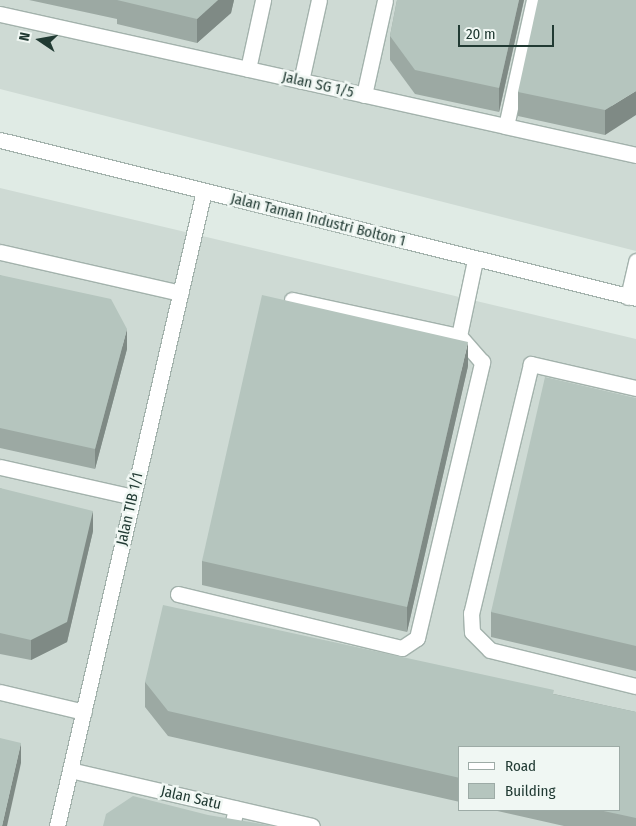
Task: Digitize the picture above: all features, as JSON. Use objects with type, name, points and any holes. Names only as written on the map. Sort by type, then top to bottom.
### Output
[{"type":"street","points":[[248,69],[263,0]]},
{"type":"street","points":[[301,81],[319,0]]},
{"type":"street","points":[[364,95],[385,0]]},
{"type":"street","points":[[506,126],[534,0]]},
{"type":"street","name":"Jalan SG 1/5","points":[[0,14],[636,155]]},
{"type":"street","name":"Jalan Taman Industri Bolton 1","points":[[0,140],[632,298]]},
{"type":"street","name":"Jalan TIB 1/1","points":[[57,826],[204,191]]},
{"type":"street","points":[[0,252],[180,293]]},
{"type":"street","points":[[459,336],[475,260]]},
{"type":"street","points":[[632,298],[636,261]]},
{"type":"street","points":[[178,594],[402,648],[417,638],[482,362],[459,336],[292,300]]},
{"type":"street","points":[[636,388],[531,364],[471,613],[472,632],[490,650],[636,686]]},
{"type":"street","points":[[0,467],[133,497]]},
{"type":"street","points":[[0,692],[84,712]]},
{"type":"street","name":"Jalan Satu","points":[[70,770],[312,826]]},
{"type":"street","points":[[232,826],[236,808]]},
{"type":"shaded area","points":[[0,0],[636,0],[636,251],[0,89]]},
{"type":"shaded area","points":[[0,188],[636,339],[636,826],[0,826]]},
{"type":"building","points":[[117,0],[218,0],[197,19]]},
{"type":"building","points":[[397,0],[519,0],[499,88],[415,70],[390,36]]},
{"type":"building","points":[[538,0],[636,0],[636,91],[605,110],[518,92]]},
{"type":"building","points":[[0,275],[111,299],[127,329],[95,449],[0,428]]},
{"type":"building","points":[[262,295],[468,342],[407,607],[202,561]]},
{"type":"building","points":[[545,377],[636,398],[636,646],[491,612]]},
{"type":"building","points":[[0,488],[93,511],[67,622],[31,640],[0,633]]},
{"type":"building","points":[[163,605],[554,690],[553,694],[636,712],[636,818],[604,811],[621,811],[621,746],[458,746],[458,778],[168,711],[145,682]]},
{"type":"building","points":[[0,738],[21,743],[2,826],[0,826]]},
{"type":"building","points":[[133,796],[208,815],[274,826],[103,826],[106,814]]}]
